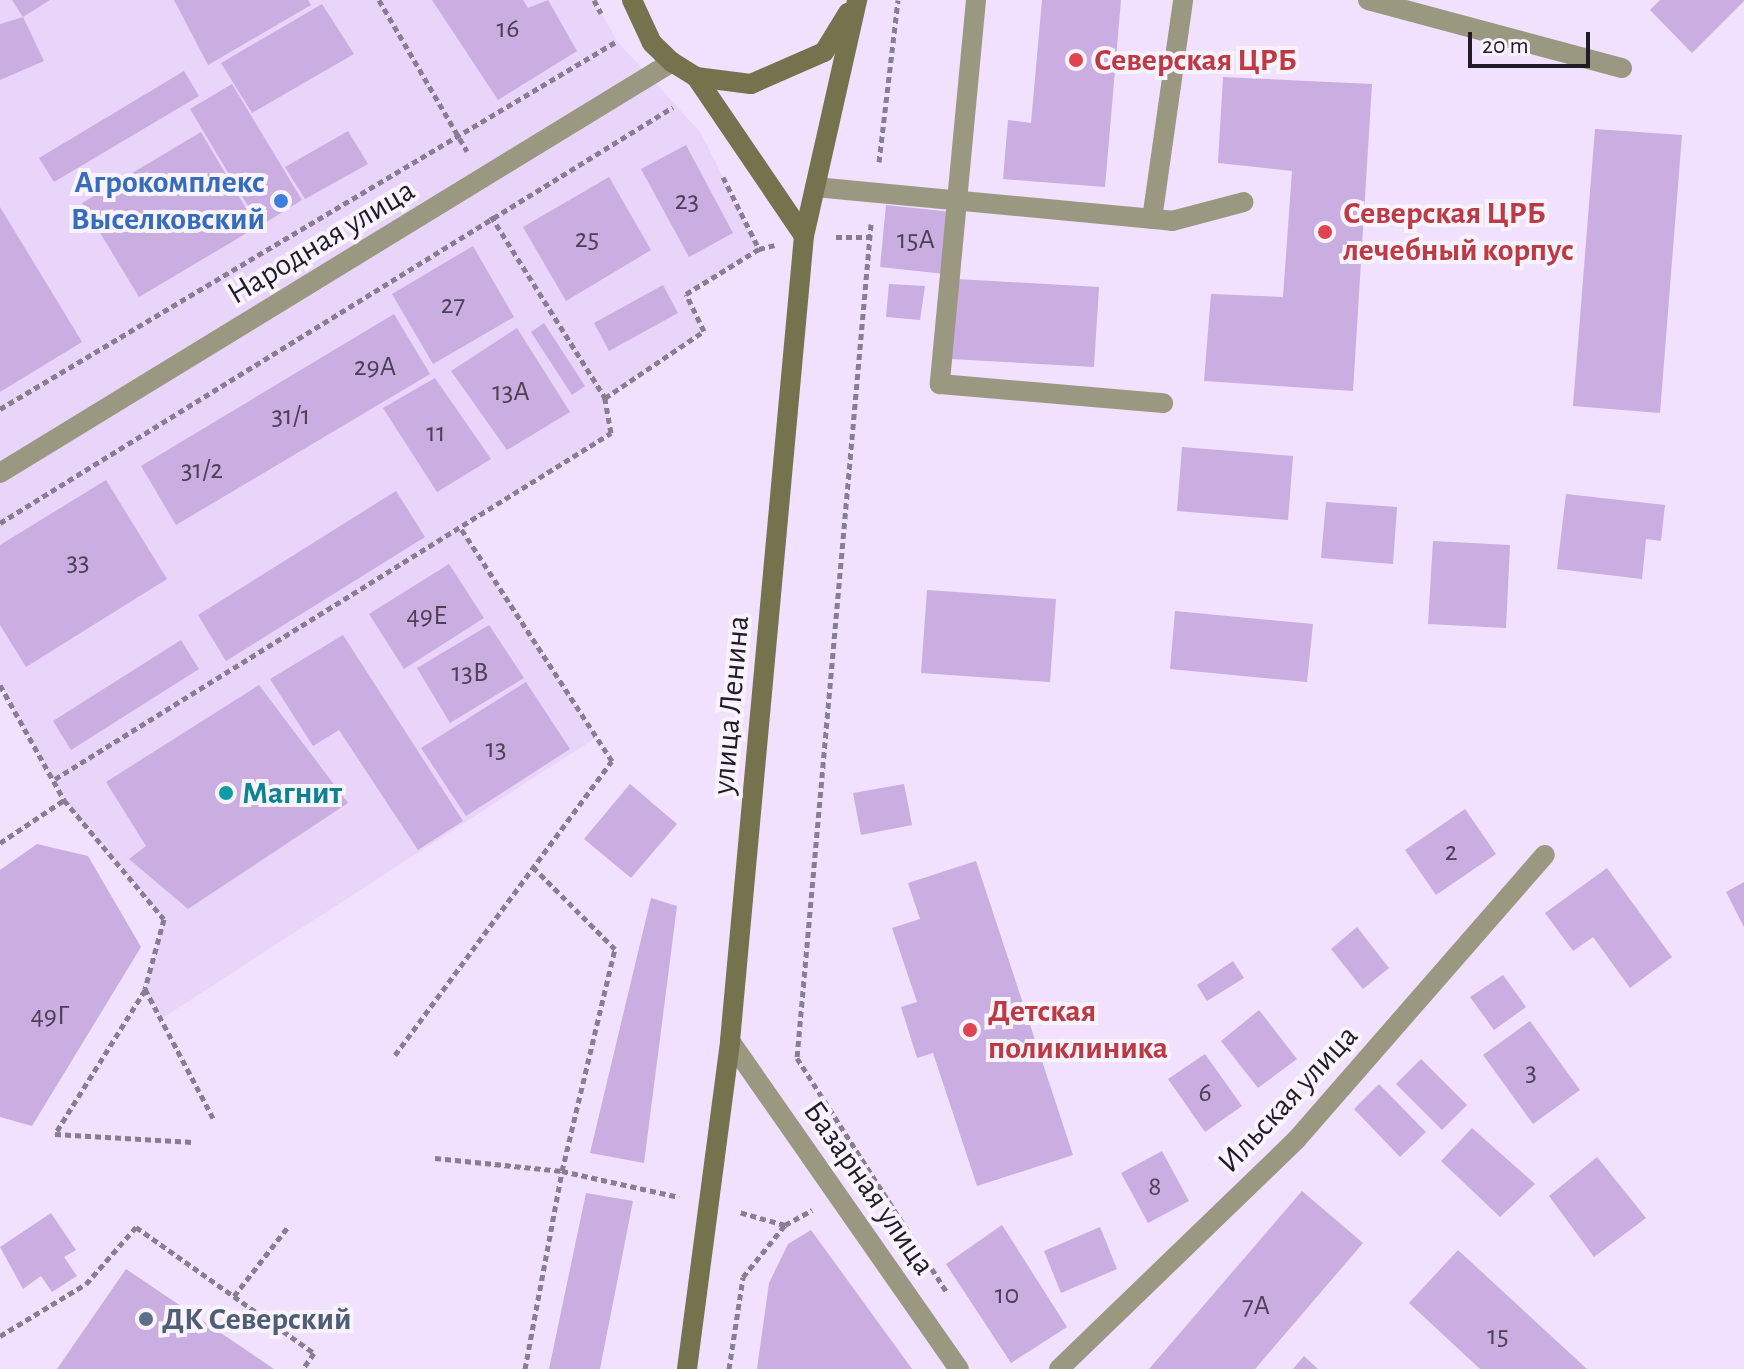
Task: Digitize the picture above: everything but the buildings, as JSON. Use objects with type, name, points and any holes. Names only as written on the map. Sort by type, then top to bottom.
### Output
[{"type":"street","points":[[632,0],[652,43],[672,62],[696,77],[804,236]]},
{"type":"street","points":[[696,77],[751,84],[824,52],[856,0]]},
{"type":"street","name":"улица Ленина","points":[[687,1369],[705,1203],[730,1041],[804,236],[856,0]]},
{"type":"street","points":[[976,0],[940,384],[1163,403]]},
{"type":"street","points":[[1152,219],[1183,0]]},
{"type":"street","points":[[1368,0],[1622,68]]},
{"type":"street","name":"Народная улица","points":[[0,473],[672,62]]},
{"type":"street","points":[[815,187],[1172,221],[1244,202]]},
{"type":"street","name":"Ильская улица","points":[[1059,1369],[1297,1139],[1545,855]]},
{"type":"street","name":"Базарная улица","points":[[730,1041],[959,1369]]},
{"type":"path","points":[[898,0],[875,194],[797,1058],[955,1304]]},
{"type":"path","points":[[0,409],[617,41]]},
{"type":"path","points":[[0,523],[673,107]]},
{"type":"path","points":[[55,779],[611,433],[605,398],[704,331],[686,294],[759,249]]},
{"type":"path","points":[[395,1055],[612,761],[460,527]]},
{"type":"path","points":[[0,685],[64,800],[164,919],[145,989],[55,1134],[193,1142]]},
{"type":"path","points":[[0,843],[64,800]]},
{"type":"path","points":[[525,1369],[562,1171],[615,949],[532,866]]},
{"type":"path","points":[[145,989],[213,1118]]},
{"type":"path","points":[[435,1158],[562,1171],[705,1203],[785,1225],[743,1277],[729,1369]]},
{"type":"path","points":[[0,1336],[86,1284],[136,1227],[314,1353],[303,1369]]},
{"type":"path","points":[[234,1296],[288,1227]]},
{"type":"shaded area","points":[[0,0],[594,0],[617,41],[701,133],[759,249],[686,294],[704,331],[605,398],[611,433],[460,527],[597,737],[161,1019],[145,989],[164,919],[64,800],[0,685]]},
{"type":"place","name":"Северская ЦРБ","points":[[1076,60]]},
{"type":"place","name":"Агрокомплекс Выселковский","points":[[281,201]]},
{"type":"place","name":"Северская ЦРБ лечебный корпус","points":[[1325,232]]},
{"type":"place","name":"Магнит","points":[[226,793]]},
{"type":"place","name":"Детская поликлиника","points":[[970,1030]]},
{"type":"place","name":"ДК Северский","points":[[146,1319]]}]
